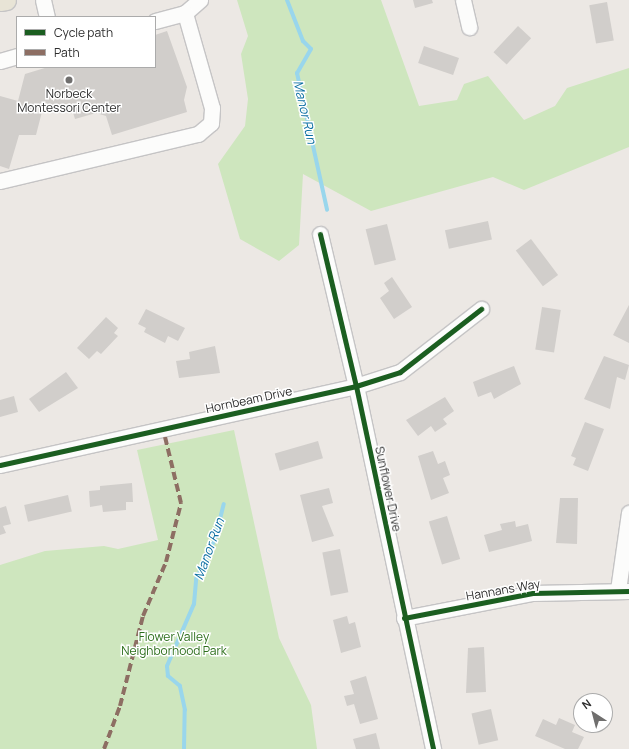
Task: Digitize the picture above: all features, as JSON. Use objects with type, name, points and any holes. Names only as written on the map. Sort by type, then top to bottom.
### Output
[{"type":"main road","points":[[0,1],[6,0]]},
{"type":"street","points":[[43,0],[47,16]]},
{"type":"street","points":[[156,20],[185,13],[200,0]]},
{"type":"street","points":[[463,0],[469,27]]},
{"type":"street","points":[[0,181],[198,134],[211,124],[212,108],[185,13]]},
{"type":"street","points":[[0,61],[16,56]]},
{"type":"street","name":"Sunflower Drive","points":[[320,234],[356,386],[433,749]]},
{"type":"street","name":"Hornbeam Drive","points":[[0,465],[356,386],[400,372],[481,309]]},
{"type":"street","points":[[624,590],[629,514]]},
{"type":"street","name":"Hannans Way","points":[[404,618],[533,593],[624,590]]},
{"type":"green space","points":[[237,0],[381,0],[419,106],[457,100],[464,84],[488,76],[524,120],[555,106],[567,88],[629,68],[629,147],[524,190],[493,177],[371,211],[303,174],[299,245],[279,261],[240,239],[218,164],[245,126],[248,99],[241,54],[248,36]]},
{"type":"green space","name":"Flower Valley Neighborhood Park","points":[[234,430],[279,638],[311,705],[317,749],[0,749],[0,565],[45,551],[104,546],[118,549],[158,540],[137,450]]},
{"type":"building","points":[[413,0],[432,0],[433,3],[415,8]]},
{"type":"building","points":[[607,2],[614,40],[596,44],[589,5]]},
{"type":"building","points":[[518,26],[531,38],[507,65],[493,52]]},
{"type":"building","points":[[167,31],[187,87],[184,100],[187,112],[112,135],[106,116],[96,113],[75,119],[70,103],[56,107],[44,104],[36,135],[19,135],[9,169],[0,166],[0,96],[18,101],[25,74],[45,68],[156,68],[156,35]]},
{"type":"building","points":[[424,46],[459,58],[453,75],[418,63]]},
{"type":"building","points":[[488,221],[492,240],[449,249],[445,230]]},
{"type":"building","points":[[387,224],[396,260],[375,265],[366,229]]},
{"type":"building","points":[[531,239],[558,275],[543,286],[516,250]]},
{"type":"building","points":[[392,277],[412,307],[394,319],[380,298],[389,291],[384,283]]},
{"type":"building","points":[[629,305],[629,343],[613,335]]},
{"type":"building","points":[[542,307],[561,310],[554,352],[535,349]]},
{"type":"building","points":[[146,309],[185,328],[178,341],[168,336],[165,343],[144,332],[146,328],[138,324]]},
{"type":"building","points":[[106,317],[118,328],[114,333],[118,336],[101,354],[97,351],[89,359],[77,348]]},
{"type":"building","points":[[215,346],[220,373],[179,378],[176,361],[190,359],[189,352]]},
{"type":"building","points":[[604,356],[629,365],[625,380],[617,377],[610,409],[584,399]]},
{"type":"building","points":[[514,366],[521,384],[494,399],[491,392],[478,397],[473,382]]},
{"type":"building","points":[[66,372],[78,388],[39,412],[29,399]]},
{"type":"building","points":[[14,396],[18,412],[0,417],[0,400]]},
{"type":"building","points":[[445,397],[454,411],[443,419],[447,424],[435,432],[431,426],[418,436],[406,420]]},
{"type":"building","points":[[585,422],[604,429],[588,471],[573,465],[576,458],[571,456]]},
{"type":"building","points":[[318,441],[323,458],[280,471],[275,453]]},
{"type":"building","points":[[433,451],[438,464],[445,461],[450,475],[443,478],[449,493],[431,500],[418,456]]},
{"type":"building","points":[[132,483],[133,502],[126,502],[126,510],[103,512],[102,505],[90,507],[89,491],[100,490],[100,486]]},
{"type":"building","points":[[329,488],[333,503],[322,506],[334,536],[312,542],[300,495]]},
{"type":"building","points":[[68,495],[72,512],[28,522],[24,505]]},
{"type":"building","points":[[560,498],[578,498],[577,544],[556,543]]},
{"type":"building","points":[[6,506],[11,524],[3,526],[6,533],[0,535],[0,508]]},
{"type":"building","points":[[447,516],[460,559],[442,565],[429,522]]},
{"type":"building","points":[[515,521],[516,527],[528,524],[532,541],[489,552],[484,535],[502,530],[500,524]]},
{"type":"building","points":[[340,549],[348,592],[331,596],[322,552]]},
{"type":"building","points":[[347,616],[349,624],[355,622],[361,647],[341,653],[333,620]]},
{"type":"building","points":[[484,647],[486,692],[466,693],[468,648]]},
{"type":"building","points":[[366,676],[378,719],[360,724],[354,704],[347,706],[344,696],[354,694],[350,681]]},
{"type":"building","points":[[491,709],[498,740],[479,745],[472,713]]},
{"type":"building","points":[[559,718],[573,724],[572,732],[584,737],[578,749],[565,749],[535,736],[543,719],[556,725]]},
{"type":"building","points":[[376,733],[380,749],[356,749],[353,739]]},
{"type":"waterway","name":"Manor Run","points":[[287,0],[303,41],[311,49],[297,73],[327,210]]},
{"type":"waterway","name":"Manor Run","points":[[184,749],[185,710],[180,686],[168,676],[167,666],[194,604],[196,579],[215,539],[224,504]]},
{"type":"marked path","points":[[104,749],[120,706],[143,616],[166,562],[181,503],[165,437]]},
{"type":"cycle path","points":[[320,234],[356,386],[433,749]]},
{"type":"cycle path","points":[[0,465],[356,386],[400,372],[481,309]]},
{"type":"cycle path","points":[[404,618],[533,593],[629,591]]},
{"type":"place","name":"Norbeck Montessori Center","points":[[69,80]]}]
